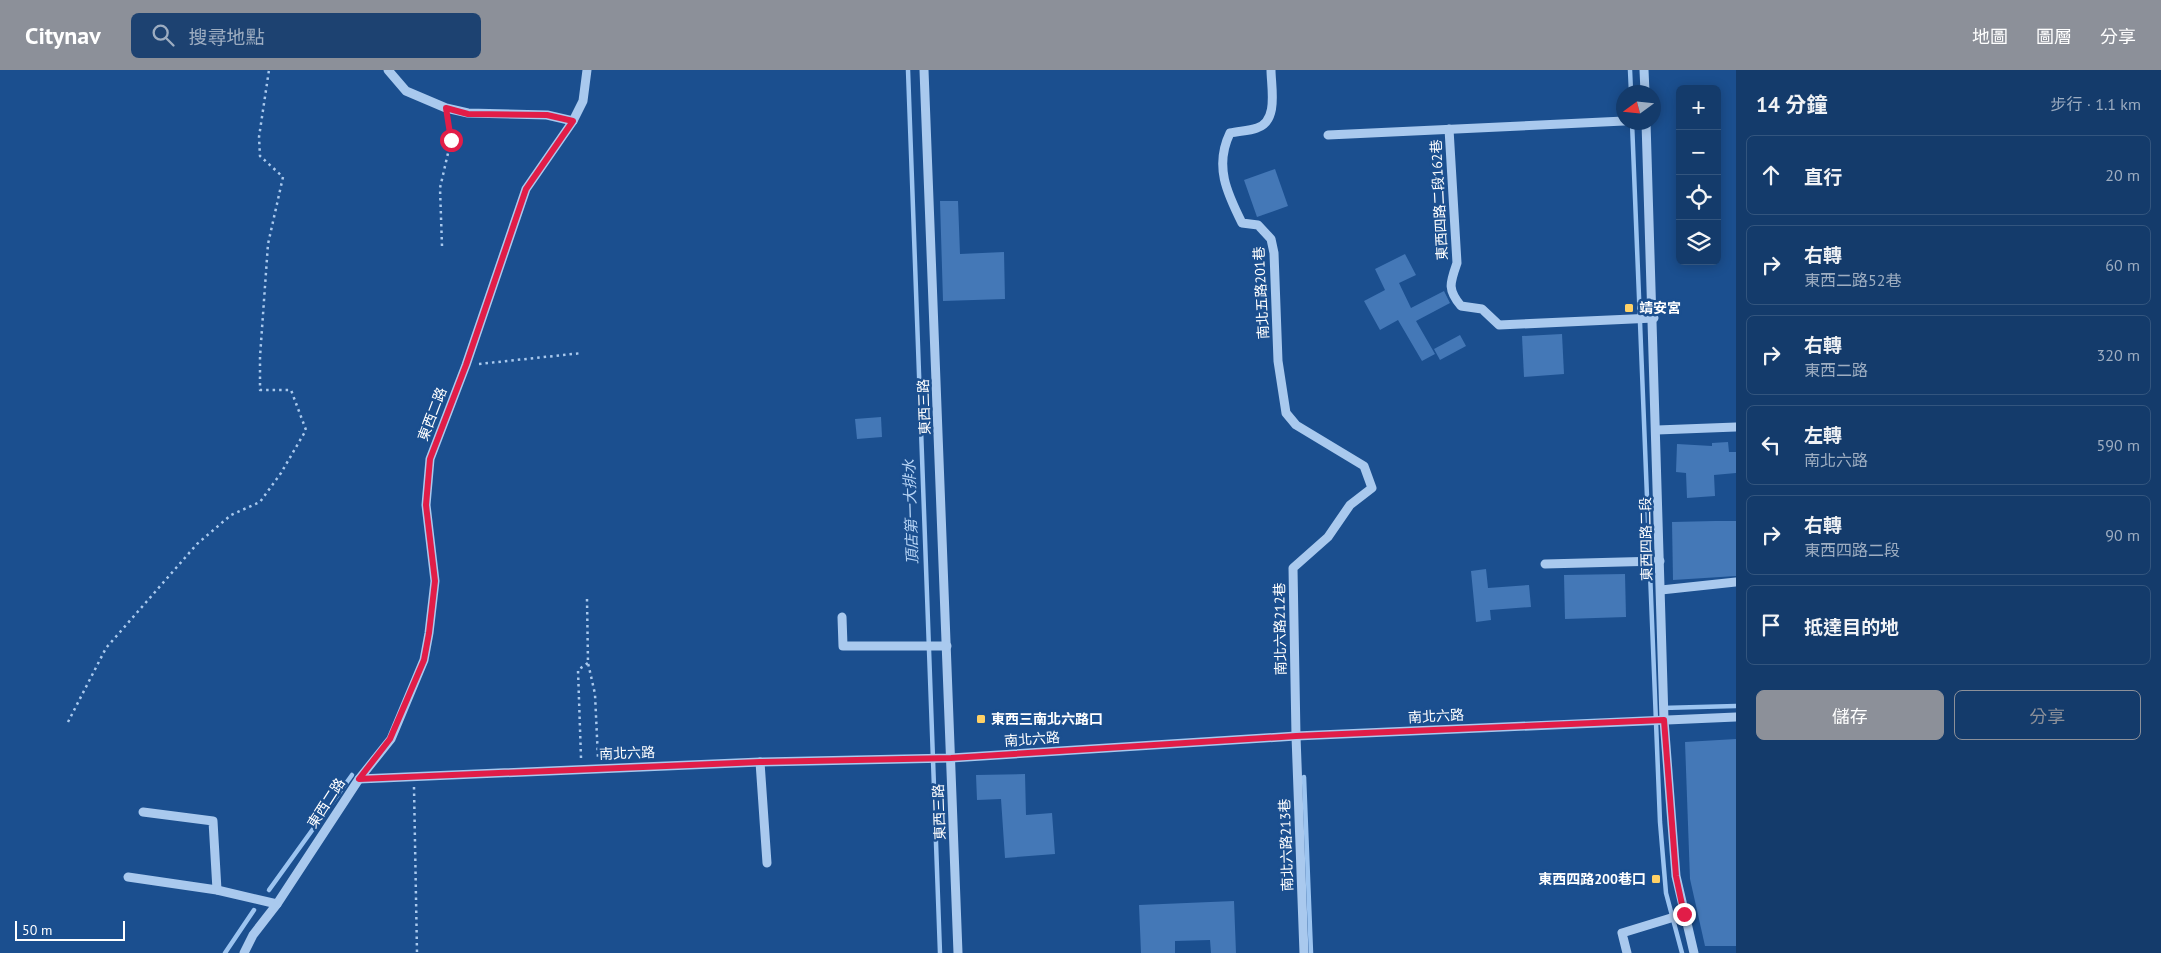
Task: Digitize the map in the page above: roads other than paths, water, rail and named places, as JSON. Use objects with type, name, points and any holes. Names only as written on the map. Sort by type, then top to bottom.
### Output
[{"type":"street","points":[[388,70],[406,91],[446,108],[468,114],[547,115],[573,121]]},
{"type":"street","name":"東西二路","points":[[244,953],[253,935],[277,904],[359,779],[390,739],[424,660],[435,581],[426,505],[430,459],[466,365],[526,189],[573,121],[583,101],[587,70]]},
{"type":"street","name":"東西三路","points":[[924,70],[958,953]]},
{"type":"street","name":"南北五路201巷","points":[[1271,70],[1272,110],[1270,119],[1259,128],[1230,133],[1223,147],[1223,168],[1228,194],[1242,223],[1258,224],[1271,239],[1274,253],[1278,361],[1286,413],[1296,425],[1364,466]]},
{"type":"street","points":[[1644,70],[1645,85]]},
{"type":"street","points":[[1328,135],[1616,121]]},
{"type":"street","name":"東西四路二段162巷","points":[[1449,129],[1457,263],[1450,284],[1453,296],[1461,306],[1482,309],[1498,325],[1654,318]]},
{"type":"street","name":"東西四路二段","points":[[1646,130],[1654,318],[1664,720],[1676,876],[1694,953]]},
{"type":"street","points":[[1656,430],[1736,427]]},
{"type":"street","name":"南北六路212巷","points":[[1296,736],[1293,568],[1328,537],[1350,505],[1372,488],[1364,466]]},
{"type":"street","points":[[1545,564],[1660,561]]},
{"type":"street","points":[[1661,590],[1736,582]]},
{"type":"street","points":[[842,617],[842,646],[947,646]]},
{"type":"street","name":"南北六路","points":[[359,779],[581,768],[951,758],[1296,736],[1736,718]]},
{"type":"street","name":"南北六路213巷","points":[[1296,736],[1304,953]]},
{"type":"street","points":[[760,762],[767,863]]},
{"type":"street","points":[[143,812],[213,821],[217,890]]},
{"type":"street","points":[[128,877],[217,890],[277,904]]},
{"type":"street","points":[[1628,953],[1622,933],[1684,914]]},
{"type":"waterway","name":"頂店第一大排水","points":[[908,70],[940,953]]},
{"type":"waterway","points":[[1630,70],[1631,85]]},
{"type":"waterway","points":[[1632,130],[1660,822],[1666,893],[1682,953]]},
{"type":"waterway","points":[[1662,708],[1736,706]]},
{"type":"waterway","points":[[269,890],[352,775]]},
{"type":"waterway","points":[[1304,777],[1311,953]]},
{"type":"waterway","points":[[225,953],[254,910]]},
{"type":"place","name":"靖安宮","points":[[1629,308]]},
{"type":"place","name":"東西三南北六路口","points":[[981,719]]},
{"type":"place","name":"東西四路200巷口","points":[[1656,879]]}]
